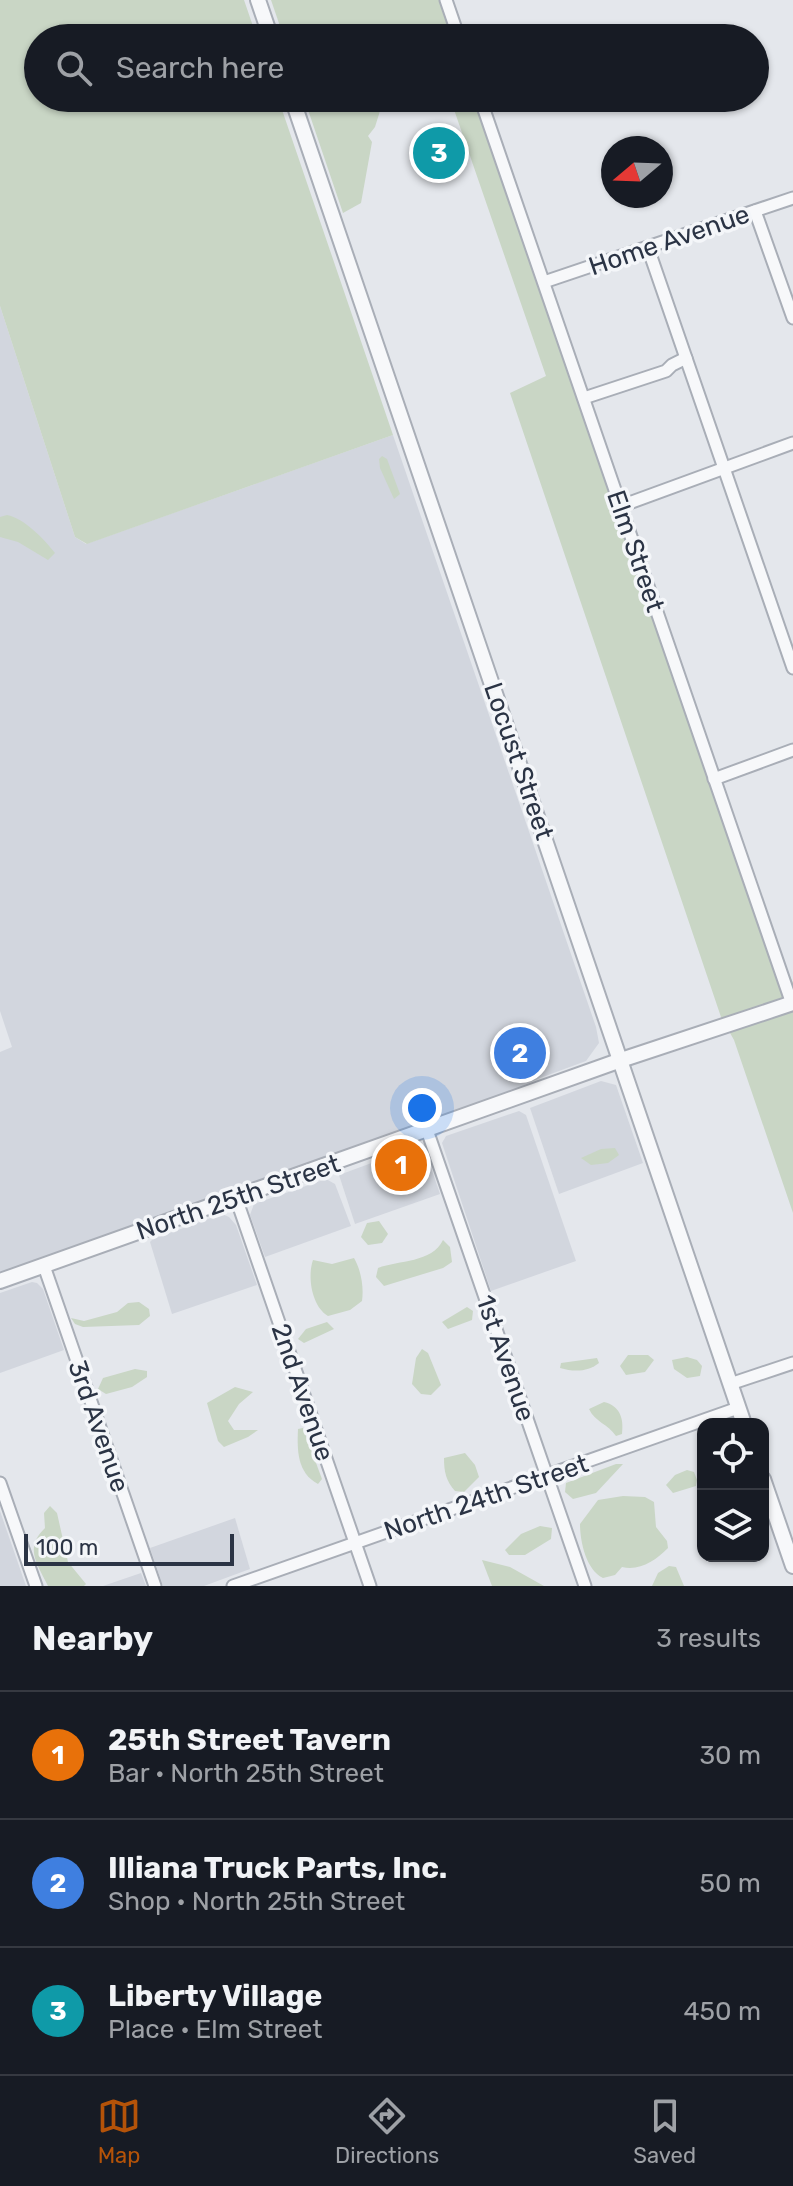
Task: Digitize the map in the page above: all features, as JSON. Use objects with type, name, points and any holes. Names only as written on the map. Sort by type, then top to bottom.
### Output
[{"type":"street","points":[[258,0],[266,24]]},
{"type":"street","points":[[446,0],[454,24]]},
{"type":"street","name":"Locust Street","points":[[297,112],[742,1418]]},
{"type":"street","name":"Elm Street","points":[[485,112],[792,1003]]},
{"type":"street","name":"Home Avenue","points":[[544,282],[793,198]]},
{"type":"street","points":[[755,211],[793,318]]},
{"type":"street","points":[[648,248],[793,668]]},
{"type":"street","points":[[584,398],[666,371],[686,358]]},
{"type":"street","points":[[621,506],[793,443]]},
{"type":"street","points":[[714,779],[793,750]]},
{"type":"street","name":"North 25th Street","points":[[0,1281],[621,1060],[792,1003]]},
{"type":"street","name":"1st Avenue","points":[[427,1130],[585,1586]]},
{"type":"street","name":"2nd Avenue","points":[[236,1198],[370,1586]]},
{"type":"street","name":"3rd Avenue","points":[[44,1266],[155,1586]]},
{"type":"street","points":[[730,1384],[793,1363]]},
{"type":"street","name":"North 24th Street","points":[[233,1586],[738,1408]]},
{"type":"street","points":[[0,1483],[36,1586]]},
{"type":"street","points":[[767,1490],[793,1566]]},
{"type":"shaded area","points":[[0,306],[75,537],[86,544],[393,435],[599,1043],[586,1061],[490,1101],[0,1275],[0,1052],[12,1047],[0,1011]]},
{"type":"shaded area","points":[[601,1081],[616,1085],[643,1163],[559,1194],[530,1108]]},
{"type":"shaded area","points":[[519,1111],[526,1115],[576,1261],[491,1291],[442,1143],[446,1136]]},
{"type":"shaded area","points":[[415,1147],[426,1153],[440,1194],[355,1224],[339,1175]]},
{"type":"shaded area","points":[[326,1179],[335,1184],[351,1226],[265,1257],[250,1215],[254,1204]]},
{"type":"shaded area","points":[[222,1214],[236,1225],[257,1285],[172,1314],[150,1242]]},
{"type":"shaded area","points":[[32,1282],[43,1289],[64,1350],[0,1373],[0,1293]]},
{"type":"shaded area","points":[[0,1511],[26,1586],[0,1586]]},
{"type":"shaded area","points":[[235,1518],[250,1569],[204,1586],[163,1586],[150,1548]]},
{"type":"shaded area","points":[[141,1573],[146,1586],[103,1586]]},
{"type":"green space","points":[[0,0],[244,0],[252,24],[24,24],[24,112],[283,112],[393,435],[87,544],[75,537],[0,306]]},
{"type":"green space","points":[[271,0],[446,0],[454,24],[279,24]]},
{"type":"green space","points":[[309,112],[380,112],[368,136],[372,142],[361,203],[343,213]]},
{"type":"green space","points":[[455,112],[485,112],[755,895],[793,983],[793,1213],[734,1040],[721,1017],[510,393],[546,376]]},
{"type":"green space","points":[[382,456],[387,459],[400,494],[394,499],[380,468],[379,459]]},
{"type":"green space","points":[[7,515],[27,525],[55,553],[48,560],[18,542],[0,537],[0,517]]},
{"type":"green space","points":[[615,1148],[619,1155],[608,1163],[591,1165],[581,1158],[601,1149]]},
{"type":"green space","points":[[379,1221],[388,1234],[382,1243],[368,1245],[361,1237],[367,1223]]},
{"type":"green space","points":[[443,1240],[450,1247],[452,1262],[443,1268],[384,1286],[376,1277],[378,1268],[423,1257]]},
{"type":"green space","points":[[354,1258],[361,1279],[362,1301],[350,1310],[328,1316],[318,1306],[312,1291],[313,1260],[332,1264]]},
{"type":"green space","points":[[139,1302],[149,1309],[150,1316],[139,1325],[83,1327],[71,1318],[84,1321],[117,1312],[128,1303]]},
{"type":"green space","points":[[467,1307],[473,1311],[472,1320],[448,1329],[442,1322]]},
{"type":"green space","points":[[327,1322],[334,1329],[304,1343],[298,1339],[306,1329]]},
{"type":"green space","points":[[422,1349],[428,1353],[441,1385],[431,1395],[421,1394],[412,1384],[416,1358]]},
{"type":"green space","points":[[628,1355],[648,1355],[654,1360],[645,1372],[626,1375],[620,1366]]},
{"type":"green space","points":[[687,1357],[697,1360],[702,1366],[700,1376],[687,1378],[674,1369],[672,1360]]},
{"type":"green space","points":[[597,1358],[599,1363],[586,1370],[560,1368],[561,1363]]},
{"type":"green space","points":[[135,1369],[147,1371],[147,1377],[132,1387],[106,1394],[98,1389],[103,1378]]},
{"type":"green space","points":[[235,1387],[253,1392],[239,1404],[228,1421],[234,1430],[258,1430],[224,1447],[218,1441],[207,1403]]},
{"type":"green space","points":[[604,1402],[614,1406],[620,1414],[622,1434],[616,1436],[589,1409]]},
{"type":"green space","points":[[303,1428],[322,1479],[318,1484],[306,1474],[300,1460],[298,1429]]},
{"type":"green space","points":[[465,1453],[475,1465],[479,1477],[464,1492],[455,1491],[446,1476],[444,1458]]},
{"type":"green space","points":[[623,1464],[596,1493],[573,1499],[565,1492],[566,1483]]},
{"type":"green space","points":[[687,1470],[694,1472],[696,1486],[673,1493],[666,1485],[675,1475]]},
{"type":"green space","points":[[645,1497],[654,1502],[656,1527],[667,1541],[668,1548],[647,1564],[635,1568],[622,1567],[615,1575],[603,1578],[588,1562],[580,1524],[598,1500]]},
{"type":"green space","points":[[50,1506],[57,1513],[68,1562],[86,1584],[84,1586],[48,1586],[34,1556],[35,1542],[45,1528],[44,1513]]},
{"type":"green space","points":[[540,1526],[552,1528],[551,1539],[525,1555],[509,1555],[505,1550],[521,1534]]},
{"type":"green space","points":[[482,1560],[510,1567],[544,1586],[492,1586]]},
{"type":"green space","points":[[669,1566],[676,1567],[684,1586],[652,1586],[658,1573]]},
{"type":"place","name":"Liberty Village","points":[[439,153]]},
{"type":"place","name":"Illiana Truck Parts, Inc.","points":[[520,1053]]},
{"type":"place","name":"25th Street Tavern","points":[[401,1165]]}]
